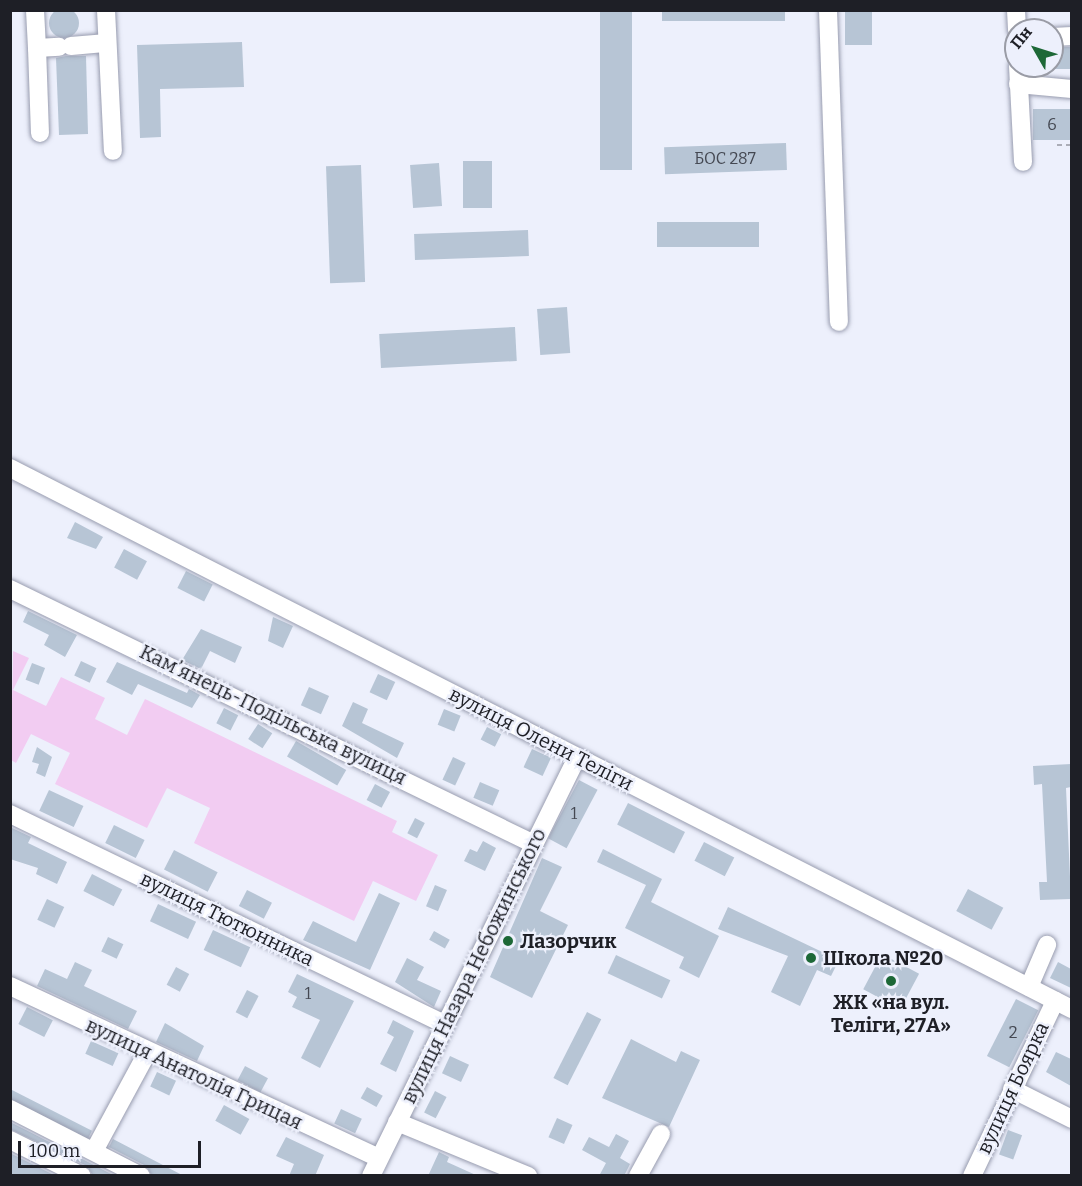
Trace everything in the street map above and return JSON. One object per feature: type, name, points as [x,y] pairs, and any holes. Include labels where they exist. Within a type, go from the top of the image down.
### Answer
[{"type":"street","points":[[35,10],[40,133]]},
{"type":"street","points":[[106,10],[113,152]]},
{"type":"street","points":[[828,10],[839,322]]},
{"type":"street","points":[[37,48],[107,43]]},
{"type":"street","points":[[1018,78],[1023,162]]},
{"type":"street","points":[[1029,78],[1071,89]]},
{"type":"street","name":"вулиця Олени Теліги","points":[[10,468],[1071,1009]]},
{"type":"street","name":"Камʼянець-Подільська вулиця","points":[[10,589],[534,844]]},
{"type":"street","name":"вулиця Назара Небожинського","points":[[371,1176],[577,758]]},
{"type":"street","name":"вулиця Тютюнника","points":[[10,814],[444,1024]]},
{"type":"street","points":[[1029,987],[1047,945]]},
{"type":"street","name":"вулиця Анатолія Грицая","points":[[10,986],[147,1053],[379,1158]]},
{"type":"street","name":"вулиця Боярка","points":[[972,1176],[1055,1000]]},
{"type":"street","points":[[94,1151],[147,1053]]},
{"type":"street","points":[[1012,1089],[1071,1119]]},
{"type":"street","points":[[10,1109],[141,1176]]},
{"type":"street","points":[[28,1118],[13,1141],[82,1176]]},
{"type":"street","points":[[397,1122],[519,1175]]},
{"type":"street","points":[[638,1176],[661,1134]]},
{"type":"path","points":[[1058,145],[1071,145]]},
{"type":"shaded area","points":[[13,651],[29,658],[13,690],[46,706],[61,677],[105,698],[95,719],[127,735],[145,699],[397,821],[392,832],[438,855],[416,901],[373,881],[354,921],[194,843],[210,808],[167,788],[147,828],[55,784],[70,753],[31,734],[16,763],[11,760]]},
{"type":"building","points":[[64,8],[75,12],[79,23],[75,34],[64,38],[53,34],[49,23],[53,12]]},
{"type":"building","points":[[600,10],[632,10],[632,170],[600,170]]},
{"type":"building","points":[[662,10],[785,10],[785,21],[662,21]]},
{"type":"building","points":[[845,10],[872,10],[872,45],[845,45]]},
{"type":"building","points":[[242,42],[244,87],[160,89],[161,137],[140,138],[137,45]]},
{"type":"building","points":[[1064,47],[1071,47],[1071,69],[1064,69]]},
{"type":"building","points":[[86,56],[88,134],[59,135],[56,58]]},
{"type":"building","points":[[1033,109],[1071,109],[1071,140],[1033,140]]},
{"type":"building","points":[[786,143],[787,170],[665,174],[664,147]]},
{"type":"building","points":[[463,161],[492,161],[492,208],[463,208]]},
{"type":"building","points":[[439,163],[442,206],[413,208],[410,165]]},
{"type":"building","points":[[361,165],[365,282],[330,283],[326,166]]},
{"type":"building","points":[[657,222],[759,222],[759,247],[657,247]]},
{"type":"building","points":[[528,230],[529,256],[415,260],[414,234]]},
{"type":"building","points":[[567,307],[570,353],[540,355],[537,309]]},
{"type":"building","points":[[515,327],[517,361],[381,368],[379,334]]},
{"type":"building","points":[[75,522],[103,537],[96,549],[67,538]]},
{"type":"building","points":[[124,549],[147,561],[137,580],[114,568]]},
{"type":"building","points":[[186,571],[213,585],[204,602],[177,588]]},
{"type":"building","points":[[28,611],[77,635],[65,657],[44,645],[49,635],[23,622]]},
{"type":"building","points":[[273,617],[293,626],[283,648],[268,641]]},
{"type":"building","points":[[201,629],[242,647],[235,663],[210,651],[201,669],[182,660]]},
{"type":"building","points":[[81,661],[96,668],[90,683],[74,676]]},
{"type":"building","points":[[117,662],[187,693],[189,689],[200,695],[192,708],[138,684],[132,695],[106,682]]},
{"type":"building","points":[[32,663],[45,668],[39,685],[26,680]]},
{"type":"building","points":[[378,674],[395,682],[387,700],[370,692]]},
{"type":"building","points":[[309,687],[329,696],[321,714],[301,705]]},
{"type":"building","points":[[353,702],[368,709],[362,723],[404,743],[397,758],[342,726]]},
{"type":"building","points":[[224,708],[238,715],[231,730],[216,723]]},
{"type":"building","points":[[444,709],[461,716],[454,732],[438,725]]},
{"type":"building","points":[[258,724],[272,733],[262,748],[248,739]]},
{"type":"building","points":[[487,727],[501,734],[495,747],[481,739]]},
{"type":"building","points":[[296,741],[346,770],[337,786],[287,757]]},
{"type":"building","points":[[37,747],[52,757],[45,777],[36,773],[39,764],[32,762]]},
{"type":"building","points":[[532,749],[551,758],[543,776],[524,767]]},
{"type":"building","points":[[453,757],[466,763],[455,786],[442,780]]},
{"type":"building","points":[[1071,764],[1071,787],[1066,788],[1071,899],[1040,900],[1039,882],[1047,882],[1042,784],[1034,785],[1033,766]]},
{"type":"building","points":[[579,780],[598,790],[567,848],[548,838]]},
{"type":"building","points":[[480,782],[499,790],[493,806],[473,798]]},
{"type":"building","points":[[375,784],[390,792],[382,808],[367,800]]},
{"type":"building","points":[[49,790],[83,806],[74,827],[39,811]]},
{"type":"building","points":[[628,803],[685,832],[674,853],[617,824]]},
{"type":"building","points":[[415,818],[425,823],[417,838],[407,833]]},
{"type":"building","points":[[114,825],[145,840],[136,858],[105,843]]},
{"type":"building","points":[[10,827],[31,837],[28,843],[67,862],[57,884],[36,874],[38,868],[10,859]]},
{"type":"building","points":[[483,841],[496,848],[485,871],[464,861],[470,849],[477,852]]},
{"type":"building","points":[[704,842],[734,857],[725,876],[694,861]]},
{"type":"building","points":[[603,849],[662,879],[651,902],[719,936],[699,978],[679,968],[684,957],[625,928],[646,885],[597,862]]},
{"type":"building","points":[[174,850],[218,872],[208,892],[164,870]]},
{"type":"building","points":[[542,858],[562,867],[540,911],[568,925],[532,998],[490,977]]},
{"type":"building","points":[[92,874],[122,889],[114,906],[83,891]]},
{"type":"building","points":[[435,885],[447,890],[438,911],[426,906]]},
{"type":"building","points":[[968,889],[1003,908],[992,930],[956,911]]},
{"type":"building","points":[[247,890],[272,903],[264,919],[239,906]]},
{"type":"building","points":[[379,893],[400,903],[370,970],[303,940],[313,921],[356,942]]},
{"type":"building","points":[[47,899],[64,907],[54,928],[37,920]]},
{"type":"building","points":[[158,904],[196,922],[188,939],[150,921]]},
{"type":"building","name":"Школа №20","points":[[728,907],[839,960],[831,976],[817,970],[800,1006],[771,992],[788,956],[718,929]]},
{"type":"building","points":[[213,930],[250,947],[241,967],[204,950]]},
{"type":"building","points":[[434,931],[450,940],[445,948],[429,940]]},
{"type":"building","points":[[108,937],[123,944],[117,959],[101,952]]},
{"type":"building","name":"ЖК «на вул. Теліги, 27А»","points":[[882,954],[919,974],[900,1009],[863,989]]},
{"type":"building","points":[[616,955],[670,980],[662,998],[608,973]]},
{"type":"building","points":[[407,958],[424,967],[417,980],[441,991],[434,1007],[395,982]]},
{"type":"building","points":[[75,962],[92,970],[84,986],[137,1011],[128,1029],[37,986],[45,969],[67,979]]},
{"type":"building","points":[[1058,962],[1071,969],[1071,988],[1050,978]]},
{"type":"building","points":[[176,967],[189,974],[180,992],[167,985]]},
{"type":"building","points":[[297,974],[354,1001],[320,1068],[301,1058],[320,1020],[292,1007],[297,997],[288,992]]},
{"type":"building","points":[[247,990],[259,996],[247,1018],[236,1012]]},
{"type":"building","points":[[1016,999],[1038,1010],[1009,1067],[987,1056]]},
{"type":"building","points":[[27,1007],[53,1020],[44,1037],[18,1024]]},
{"type":"building","points":[[587,1012],[601,1019],[568,1085],[553,1078]]},
{"type":"building","points":[[393,1020],[414,1031],[396,1072],[380,1064],[394,1037],[387,1033]]},
{"type":"building","points":[[165,1023],[204,1046],[197,1061],[156,1042]]},
{"type":"building","points":[[631,1039],[676,1062],[681,1051],[700,1060],[669,1127],[602,1098]]},
{"type":"building","points":[[91,1041],[118,1053],[113,1066],[85,1054]]},
{"type":"building","points":[[1056,1052],[1071,1059],[1071,1086],[1046,1072]]},
{"type":"building","points":[[450,1056],[469,1065],[461,1082],[442,1073]]},
{"type":"building","points":[[245,1066],[268,1078],[260,1092],[237,1080]]},
{"type":"building","points":[[157,1072],[176,1081],[169,1095],[150,1087]]},
{"type":"building","points":[[367,1087],[383,1096],[376,1107],[361,1098]]},
{"type":"building","points":[[10,1089],[92,1131],[88,1139],[10,1099]]},
{"type":"building","points":[[435,1091],[447,1097],[436,1118],[424,1112]]},
{"type":"building","points":[[224,1105],[249,1119],[241,1135],[215,1121]]},
{"type":"building","points":[[341,1109],[362,1119],[355,1133],[334,1124]]},
{"type":"building","points":[[557,1118],[573,1125],[564,1144],[548,1137]]},
{"type":"building","points":[[10,1122],[115,1176],[93,1176],[87,1166],[10,1129]]},
{"type":"building","points":[[1008,1130],[1022,1135],[1013,1160],[999,1154]]},
{"type":"building","points":[[616,1134],[629,1141],[620,1158],[630,1164],[624,1176],[599,1176],[606,1163],[582,1150],[589,1137],[609,1147]]},
{"type":"building","points":[[286,1137],[324,1155],[315,1176],[289,1176],[294,1164],[276,1156]]},
{"type":"building","points":[[113,1139],[184,1176],[152,1176],[146,1166],[109,1147]]},
{"type":"building","points":[[439,1152],[449,1157],[447,1162],[478,1176],[428,1176]]},
{"type":"building","points":[[10,1153],[56,1176],[10,1176]]},
{"type":"place","name":"Лазорчик","points":[[508,941]]},
{"type":"place","name":"Школа №20","points":[[811,958]]},
{"type":"place","name":"ЖК «на вул. Теліги, 27А»","points":[[891,981]]}]
